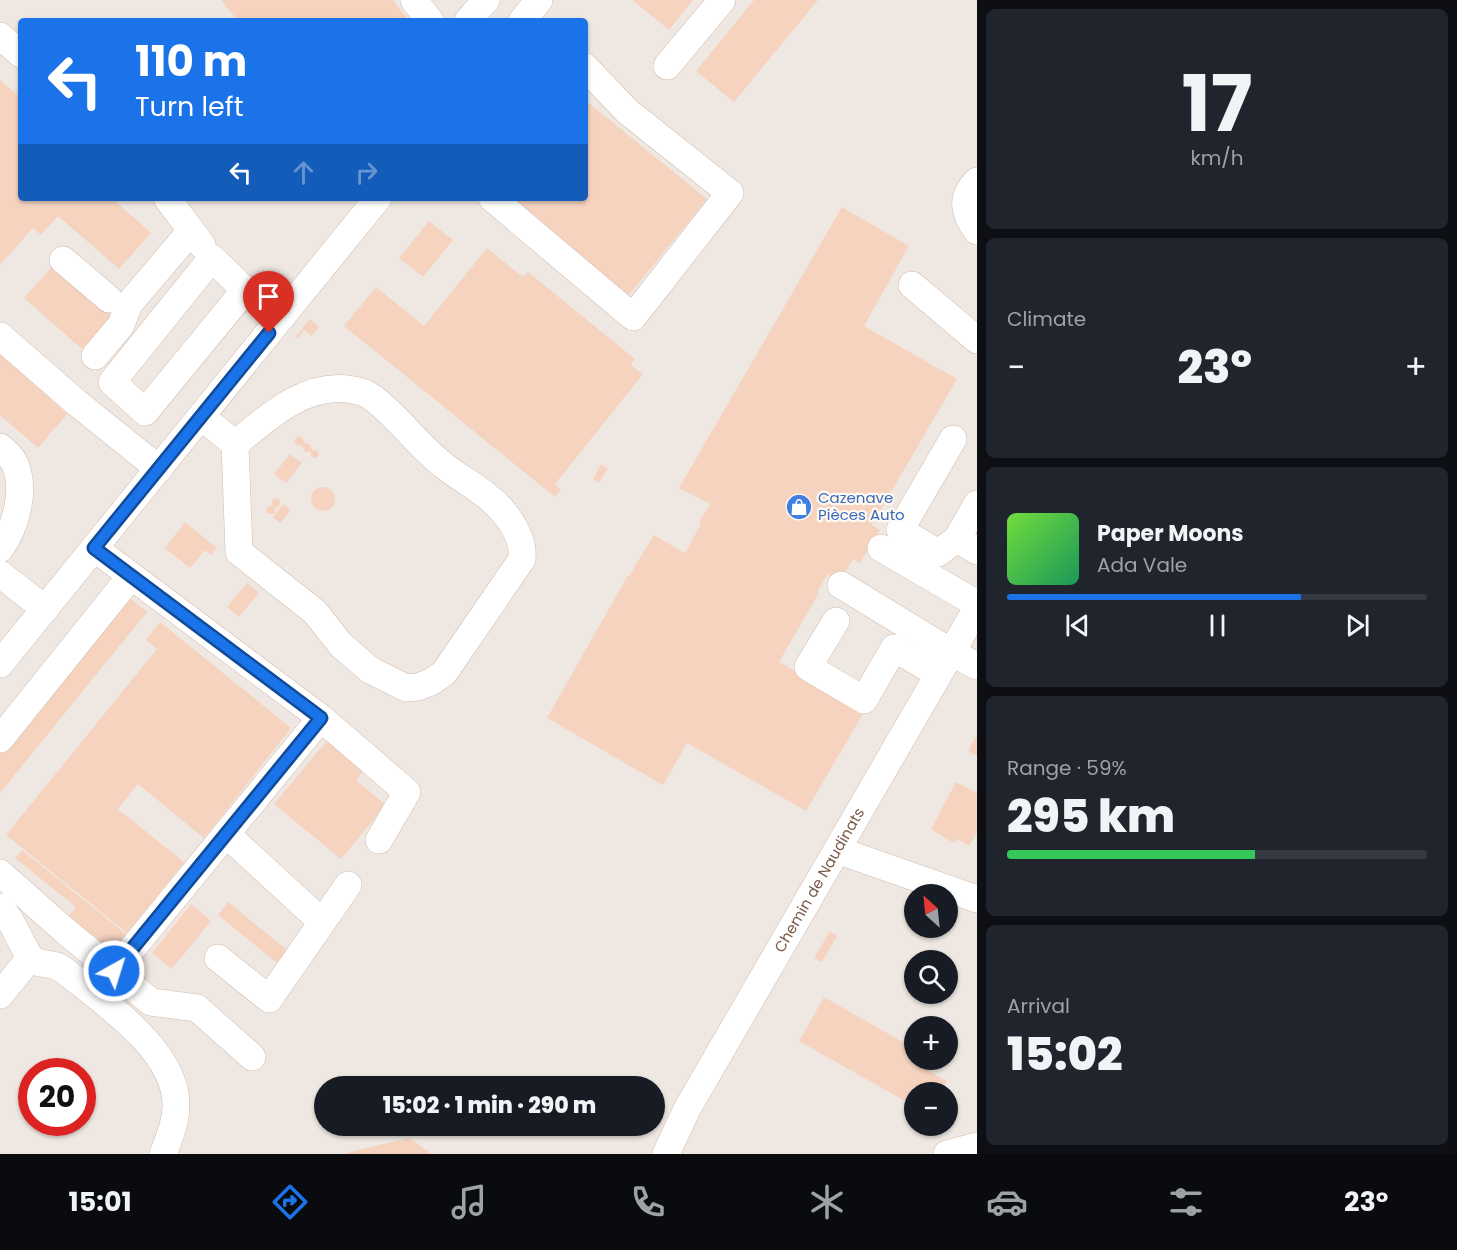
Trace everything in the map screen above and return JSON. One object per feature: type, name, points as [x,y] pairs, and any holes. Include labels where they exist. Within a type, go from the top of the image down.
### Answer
[{"type":"street","points":[[414,0],[428,18]]},
{"type":"street","points":[[471,18],[486,0]]},
{"type":"street","points":[[667,66],[722,0]]},
{"type":"street","points":[[0,36],[18,51]]},
{"type":"street","points":[[496,201],[633,317],[730,193],[627,111],[588,70]]},
{"type":"street","points":[[977,182],[968,192],[965,207],[967,216],[977,231]]},
{"type":"street","points":[[0,664],[283,316],[369,201]]},
{"type":"street","points":[[95,356],[121,326],[119,300],[179,215],[212,258],[245,290],[283,316]]},
{"type":"street","points":[[73,257],[119,300]]},
{"type":"street","points":[[212,258],[112,382],[144,412],[245,290]]},
{"type":"street","points":[[912,285],[977,340]]},
{"type":"street","points":[[0,336],[77,404],[159,469]]},
{"type":"street","points":[[201,416],[235,444],[239,552],[315,612],[341,645],[370,670],[406,688],[418,687],[431,682],[444,673],[522,559],[523,548],[511,523],[501,509],[483,493],[442,465],[371,396],[348,389],[325,389],[302,397],[274,412],[235,444]]},
{"type":"street","points":[[953,439],[900,530],[938,553],[967,545],[977,504]]},
{"type":"street","points":[[0,447],[15,462],[20,488],[16,515],[11,530],[0,549]]},
{"type":"street","points":[[94,548],[321,718],[407,792],[379,840]]},
{"type":"street","points":[[881,548],[977,606]]},
{"type":"street","points":[[0,574],[45,609]]},
{"type":"street","points":[[0,739],[131,576]]},
{"type":"street","points":[[841,585],[945,663]]},
{"type":"street","name":"Chemin de Naudinats","points":[[666,1154],[687,1109],[977,606]]},
{"type":"street","points":[[836,621],[808,668],[864,700],[894,648],[945,663],[977,666]]},
{"type":"street","points":[[114,971],[321,718]]},
{"type":"street","points":[[226,834],[322,922]]},
{"type":"street","points":[[837,850],[977,899]]},
{"type":"street","points":[[0,873],[151,1002],[197,1008],[252,1057]]},
{"type":"street","points":[[218,958],[269,999],[348,885]]},
{"type":"street","points":[[0,907],[10,920],[30,958],[36,962],[57,966],[65,971],[142,1037],[161,1058],[172,1080],[176,1104],[174,1120],[163,1154]]},
{"type":"street","points":[[0,995],[30,958]]},
{"type":"street","points":[[947,1154],[977,1146]]},
{"type":"shaded area","points":[[0,0],[977,0],[977,1154],[0,1154]]},
{"type":"building","points":[[221,0],[393,0],[407,18],[236,18]]},
{"type":"building","points":[[632,0],[693,0],[669,30]]},
{"type":"building","points":[[754,0],[818,0],[734,102],[696,71]]},
{"type":"building","points":[[0,80],[18,95],[18,201],[115,201],[151,233],[119,269],[58,216],[41,235],[33,228],[0,265]]},
{"type":"building","points":[[588,102],[707,199],[629,295],[512,201],[588,201]]},
{"type":"building","name":"Cazenave Pièces Auto","points":[[842,207],[909,246],[864,326],[957,379],[872,525],[880,530],[860,563],[853,559],[840,581],[828,574],[779,662],[864,712],[806,811],[687,743],[663,785],[547,718],[628,575],[654,535],[685,553],[710,504],[679,488]]},
{"type":"building","points":[[429,221],[453,240],[423,277],[399,258]]},
{"type":"building","points":[[487,248],[523,277],[528,272],[635,359],[631,365],[643,374],[555,484],[561,490],[555,497],[344,326],[376,287],[424,326]]},
{"type":"building","points":[[56,262],[114,313],[82,349],[24,298]]},
{"type":"building","points":[[310,319],[319,327],[312,336],[304,330],[298,339],[295,337]]},
{"type":"building","points":[[0,348],[46,388],[43,392],[67,414],[38,448],[0,415]]},
{"type":"building","points":[[298,436],[303,438],[304,443],[310,444],[312,450],[317,450],[319,454],[317,458],[312,457],[310,451],[305,452],[302,446],[296,445],[294,441]]},
{"type":"building","points":[[290,454],[302,463],[286,483],[274,474]]},
{"type":"building","points":[[601,464],[608,468],[599,483],[593,479]]},
{"type":"building","points":[[323,487],[332,490],[335,499],[332,508],[323,511],[314,508],[311,499],[314,490]]},
{"type":"building","points":[[275,498],[280,500],[280,504],[274,507],[274,514],[269,514],[266,512],[267,507],[273,505],[272,501]]},
{"type":"building","points":[[283,504],[291,510],[280,523],[273,517]]},
{"type":"building","points":[[185,522],[217,548],[211,555],[205,550],[190,568],[165,548]]},
{"type":"building","points":[[247,583],[259,593],[239,617],[227,607]]},
{"type":"building","points":[[125,594],[147,612],[0,793],[0,750]]},
{"type":"building","points":[[160,622],[291,728],[204,838],[138,784],[118,809],[184,862],[127,933],[6,835],[157,649],[146,640]]},
{"type":"building","points":[[977,735],[977,756],[968,751]]},
{"type":"building","points":[[330,737],[367,767],[356,780],[386,805],[341,859],[274,804]]},
{"type":"building","points":[[956,782],[977,793],[977,832],[969,846],[957,839],[954,843],[931,829]]},
{"type":"building","points":[[22,850],[126,934],[107,958],[63,923],[76,907],[15,858]]},
{"type":"building","points":[[228,902],[287,950],[277,963],[218,915]]},
{"type":"building","points":[[191,904],[211,921],[172,969],[152,953]]},
{"type":"building","points":[[830,931],[837,936],[822,962],[814,958]]},
{"type":"building","points":[[824,997],[904,1043],[904,1070],[932,1070],[931,1072],[947,1081],[904,1082],[904,1100],[799,1041]]},
{"type":"building","points":[[409,1138],[432,1154],[346,1154],[346,1153]]},
{"type":"place","name":"Cazenave Pièces Auto","points":[[799,507]]},
{"type":"route","points":[[114,971],[321,718],[94,548],[269,333]]}]
